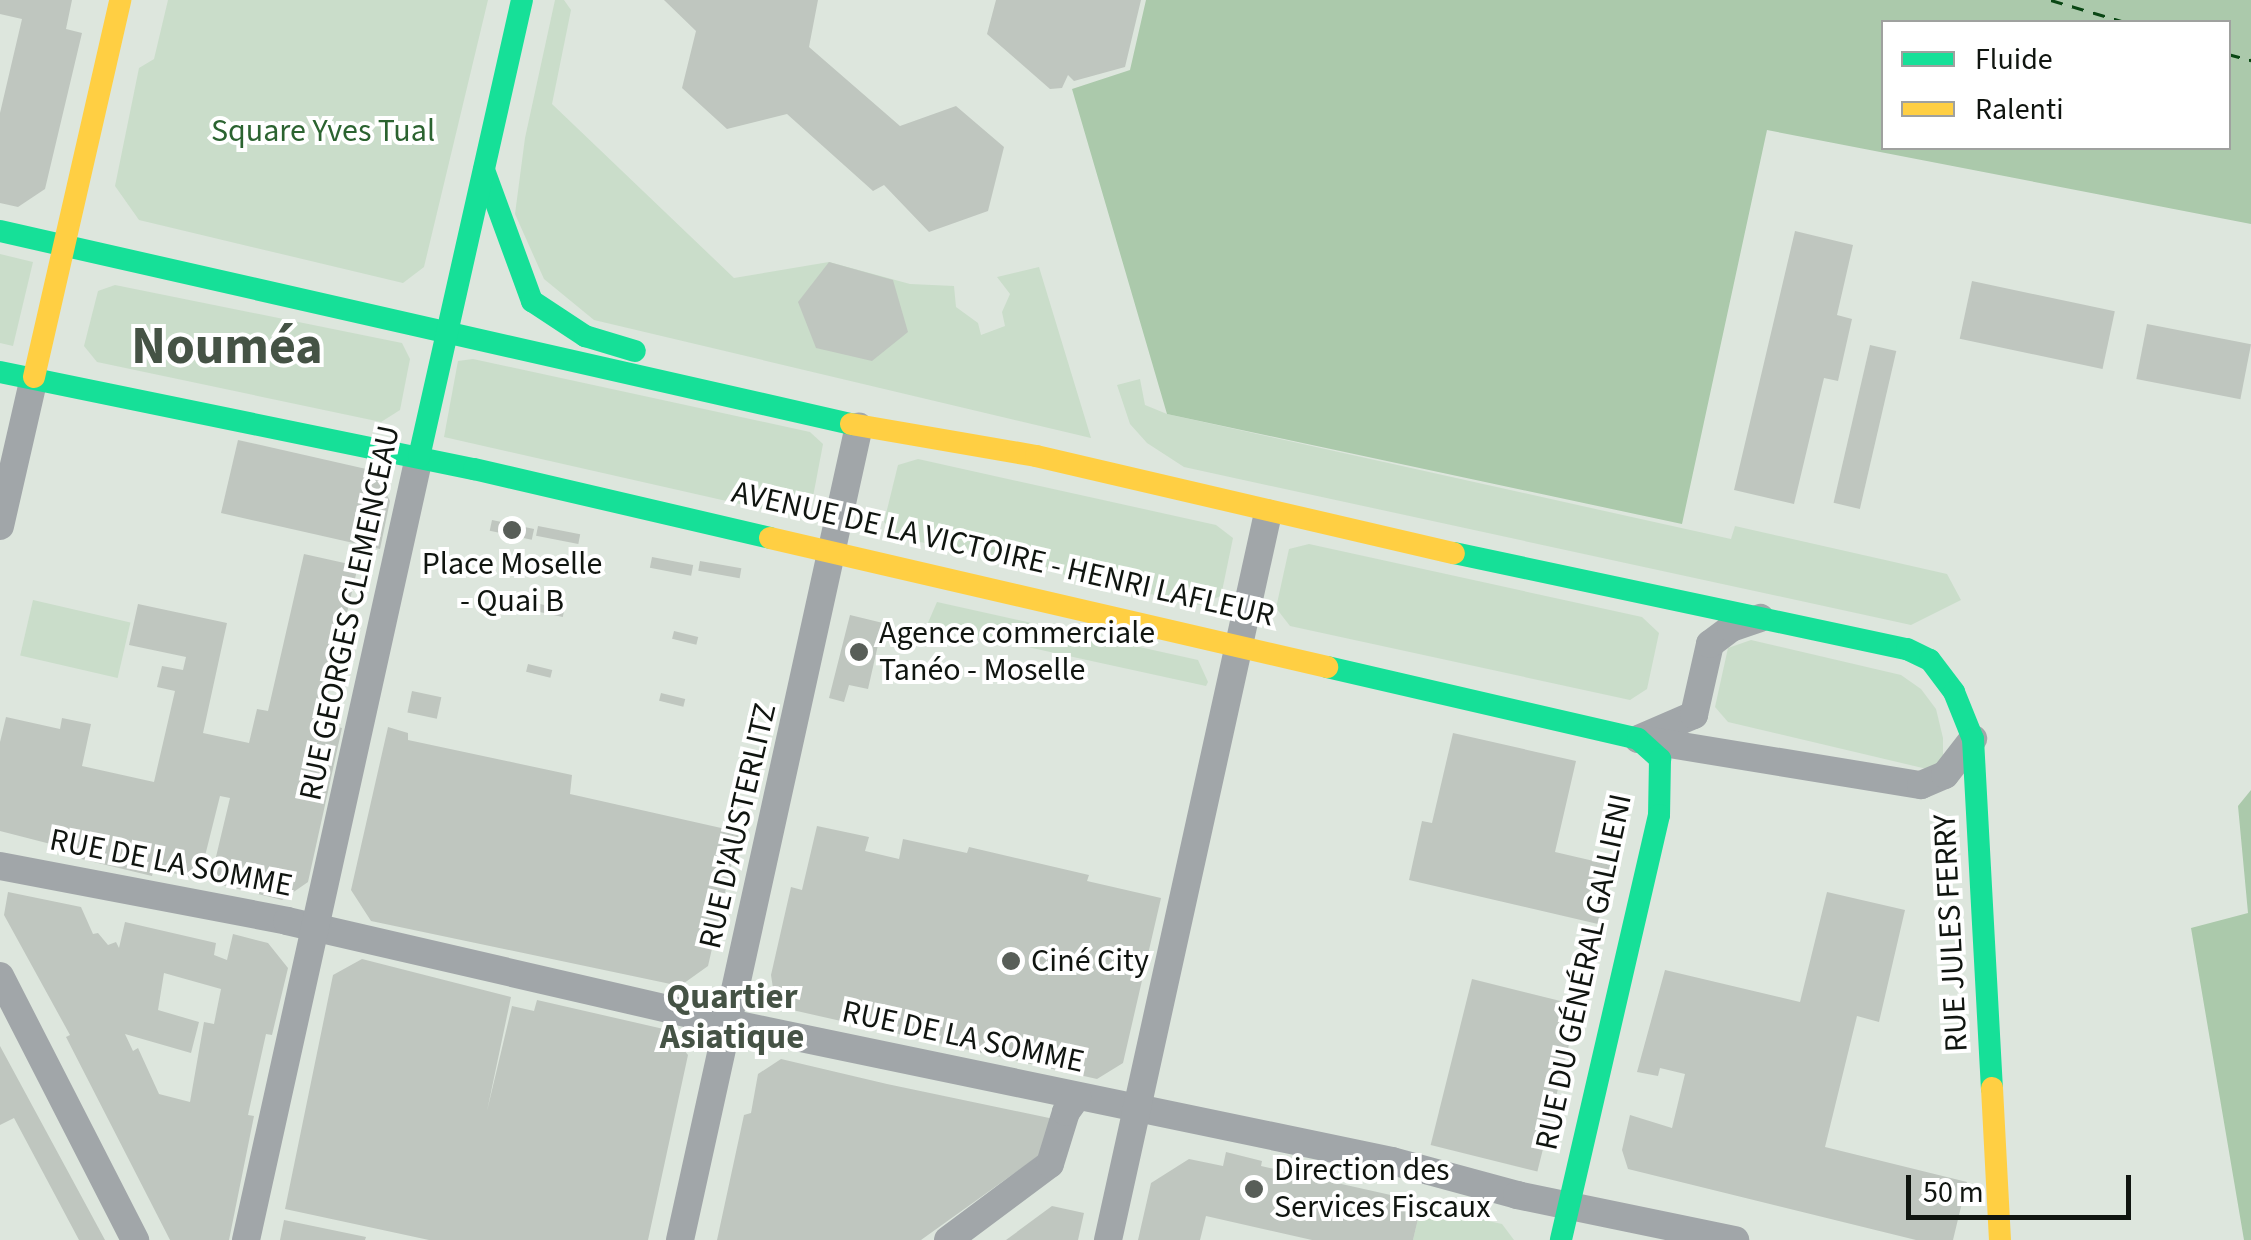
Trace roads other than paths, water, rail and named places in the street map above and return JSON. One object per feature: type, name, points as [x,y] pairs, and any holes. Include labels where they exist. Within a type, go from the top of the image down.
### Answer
[{"type":"main road","points":[[34,378],[120,0]]},
{"type":"main road","name":"RUE GEORGES CLEMENCEAU","points":[[420,457],[522,0]]},
{"type":"main road","points":[[484,170],[532,302],[585,336],[648,355],[836,396],[1036,456],[1268,514],[1762,618]]},
{"type":"main road","points":[[0,231],[860,426],[1036,456]]},
{"type":"main road","name":"AVENUE DE LA VICTOIRE - HENRI LAFLEUR","points":[[0,372],[420,457],[835,550],[1638,739]]},
{"type":"main road","name":"RUE JULES FERRY","points":[[1762,618],[1906,650],[1930,660],[1973,739],[2000,1240]]},
{"type":"main road","name":"RUE DU GÉNÉRAL GALLIENI","points":[[1561,1240],[1659,815],[1660,759],[1638,739]]},
{"type":"street","points":[[0,526],[34,378]]},
{"type":"street","name":"RUE D'AUSTERLITZ","points":[[680,1240],[860,426]]},
{"type":"street","name":"RUE GEORGES CLEMENCEAU","points":[[246,1240],[420,457]]},
{"type":"street","points":[[1108,1240],[1268,514]]},
{"type":"street","points":[[1638,739],[1694,715],[1710,644],[1732,628],[1762,618]]},
{"type":"street","name":"AVENUE DE LA VICTOIRE - HENRI LAFLEUR","points":[[1638,739],[1921,785],[1945,775],[1973,739]]},
{"type":"street","name":"RUE DE LA SOMME","points":[[0,866],[317,928],[729,1023],[1735,1240]]},
{"type":"street","points":[[0,976],[136,1240]]},
{"type":"street","points":[[948,1240],[1050,1164],[1066,1112],[1076,1097]]},
{"type":"place","name":"Place Moselle - Quai B","points":[[512,530]]},
{"type":"place","name":"Agence commerciale Tanéo - Moselle","points":[[859,652]]},
{"type":"place","name":"Ciné City","points":[[1011,961]]},
{"type":"place","name":"Direction des Services Fiscaux","points":[[1254,1189]]},
{"type":"district","name":"Nouméa","points":[[227,348]]},
{"type":"district","name":"Quartier Asiatique","points":[[732,1017]]},
{"type":"park label","name":"Square Yves Tual","points":[[323,131]]}]
